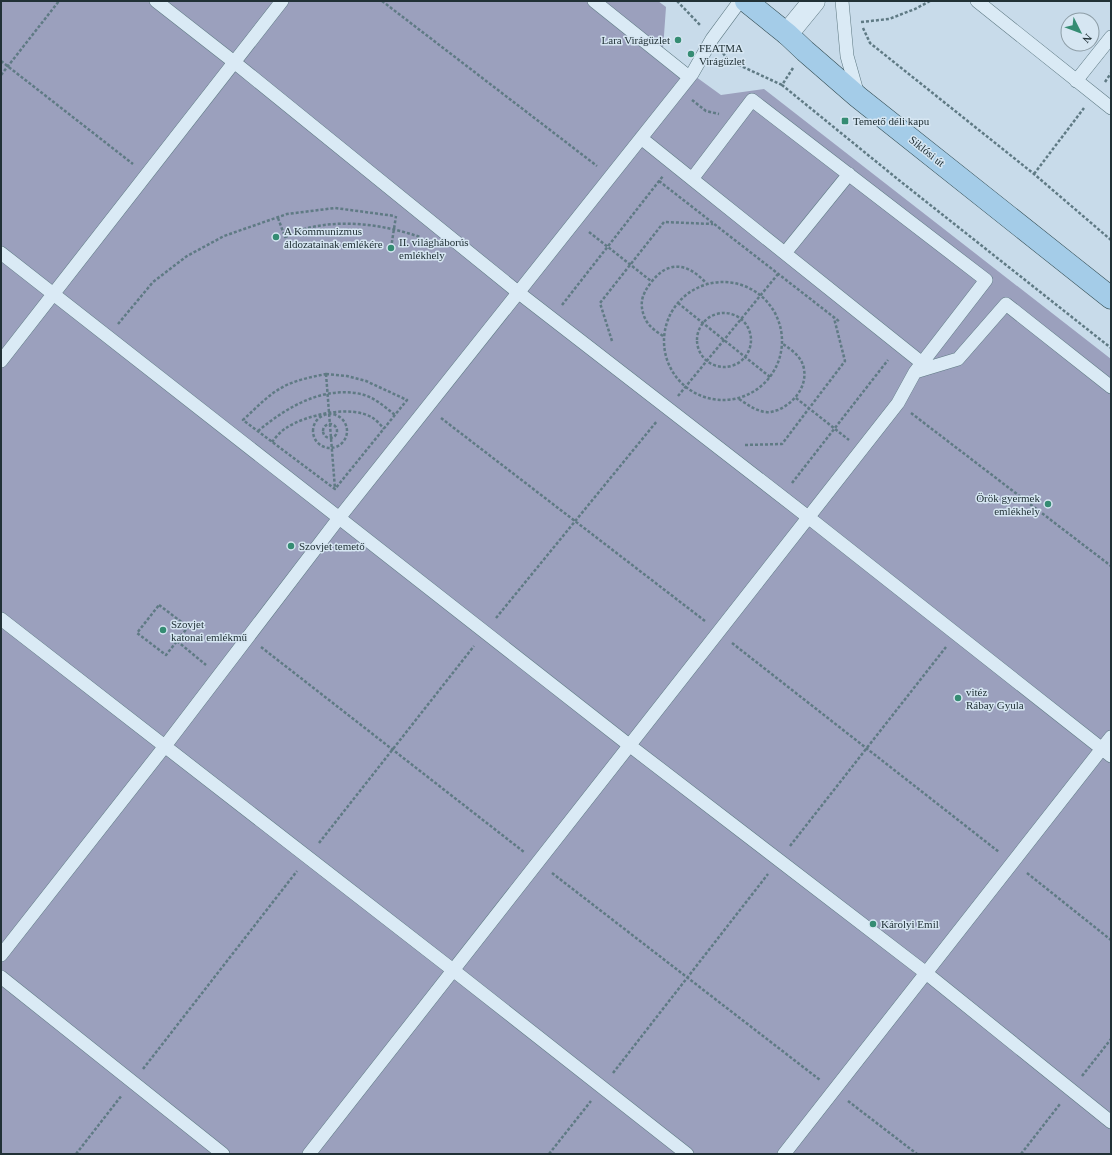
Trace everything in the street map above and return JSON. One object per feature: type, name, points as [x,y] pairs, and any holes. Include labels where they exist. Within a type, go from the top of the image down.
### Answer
[{"type":"main road","name":"Siklósi út","points":[[746,1],[787,34],[858,96],[1111,298]]},
{"type":"street","points":[[787,34],[814,1]]},
{"type":"lane","points":[[156,1],[234,62],[430,222],[808,517],[1106,753]]},
{"type":"lane","points":[[1,361],[282,1]]},
{"type":"lane","points":[[594,1],[689,77]]},
{"type":"lane","points":[[1,955],[165,746],[339,518],[679,91],[712,39],[740,1]]},
{"type":"lane","points":[[842,1],[847,56],[858,96]]},
{"type":"lane","points":[[977,1],[1111,108]]},
{"type":"lane","points":[[1076,81],[1111,37]]},
{"type":"lane","points":[[309,1154],[898,402],[919,367],[986,280],[752,100],[692,179]]},
{"type":"lane","points":[[641,138],[785,253],[919,367]]},
{"type":"lane","points":[[785,253],[849,174]]},
{"type":"lane","points":[[1,253],[629,745],[926,973],[1111,1122]]},
{"type":"lane","points":[[919,367],[958,359],[1006,304],[1111,387]]},
{"type":"lane","points":[[1,619],[687,1154]]},
{"type":"lane","points":[[784,1154],[1013,862],[1106,753],[1111,737]]},
{"type":"lane","points":[[1,977],[223,1154]]},
{"type":"path","points":[[1,75],[59,1]]},
{"type":"path","points":[[382,1],[611,177]]},
{"type":"path","points":[[844,25],[889,19],[915,10],[930,1]]},
{"type":"path","points":[[860,15],[860,22],[870,42],[1034,174],[1111,240]]},
{"type":"path","points":[[805,51],[782,85],[900,181],[1111,348]]},
{"type":"path","points":[[1,61],[146,174]]},
{"type":"path","points":[[1034,174],[1111,73]]},
{"type":"path","points":[[679,91],[706,111],[721,114]]},
{"type":"path","points":[[560,308],[659,181],[846,327]]},
{"type":"path","points":[[108,337],[153,282],[187,256],[224,236],[288,214],[335,208],[430,222]]},
{"type":"path","points":[[391,248],[396,216]]},
{"type":"path","points":[[278,218],[285,238],[308,228],[353,224],[374,225],[394,229],[425,239]]},
{"type":"path","points":[[575,221],[651,281]]},
{"type":"path","points":[[613,345],[600,303],[664,222],[714,224]]},
{"type":"path","points":[[664,336],[654,329],[647,321],[642,311],[642,300],[651,281],[668,268],[679,267],[690,270],[699,275],[707,284]]},
{"type":"path","points":[[76,1154],[485,632],[778,274]]},
{"type":"path","points":[[721,281],[749,287],[761,295],[771,305],[778,318],[782,332],[783,344],[779,360],[770,377],[764,384],[752,393],[725,401],[711,400],[697,395],[685,387],[675,377],[668,364],[664,350],[666,322],[673,309],[682,298],[693,289],[721,281]]},
{"type":"path","points":[[678,303],[744,358],[770,377]]},
{"type":"path","points":[[724,313],[733,314],[741,319],[747,326],[751,344],[748,353],[744,358],[734,365],[725,367],[716,365],[707,360],[701,354],[698,345],[698,336],[706,320],[714,315],[724,313]]},
{"type":"path","points":[[743,445],[782,444],[845,362],[834,318]]},
{"type":"path","points":[[739,398],[758,411],[768,413],[788,406],[796,398],[801,388],[804,368],[800,358],[783,344]]},
{"type":"path","points":[[789,487],[888,360],[882,355]]},
{"type":"path","points":[[326,374],[335,489],[339,518]]},
{"type":"path","points":[[326,374],[347,376],[366,381],[408,400],[335,489],[244,420],[262,403],[282,388],[303,379],[326,374]]},
{"type":"path","points":[[258,431],[274,417],[292,406],[310,398],[327,394],[362,394],[380,403],[395,415]]},
{"type":"path","points":[[796,398],[861,449]]},
{"type":"path","points":[[898,402],[1111,566]]},
{"type":"path","points":[[427,407],[867,748],[1111,940]]},
{"type":"path","points":[[272,442],[284,429],[300,421],[329,413],[357,412],[372,418],[384,429]]},
{"type":"path","points":[[329,413],[337,414],[343,419],[347,425],[348,433],[345,441],[339,446],[332,448],[324,447],[317,443],[313,436],[313,428],[316,421],[321,416],[329,413]]},
{"type":"path","points":[[330,424],[323,430],[325,436],[331,439]]},
{"type":"path","points":[[330,424],[333,424],[338,429],[337,435],[331,439]]},
{"type":"path","points":[[159,604],[188,627],[177,640],[166,655],[137,632],[159,604]]},
{"type":"path","points":[[549,1154],[956,634]]},
{"type":"path","points":[[248,637],[917,1154]]},
{"type":"path","points":[[177,640],[203,663]]},
{"type":"shaded area","points":[[1,1],[658,1],[666,7],[663,49],[692,74],[721,95],[764,89],[1111,359],[1111,1154],[1,1154]]},
{"type":"place","name":"Lara Virágüzlet","points":[[678,40]]},
{"type":"place","name":"FEATMA Virágüzlet","points":[[691,54]]},
{"type":"place","name":"Temető déli kapu","points":[[845,121]]},
{"type":"place","name":"A Kommunizmus áldozatainak emlékére","points":[[276,237]]},
{"type":"place","name":"II. világháborús emlékhely","points":[[391,248]]},
{"type":"place","name":"Örök gyermek emlékhely","points":[[1048,504]]},
{"type":"place","name":"Szovjet temető","points":[[291,546]]},
{"type":"place","name":"Szovjet katonai emlékmű","points":[[163,630]]},
{"type":"place","name":"vitéz Rábay Gyula","points":[[958,698]]},
{"type":"place","name":"Károlyi Emil","points":[[873,924]]}]
